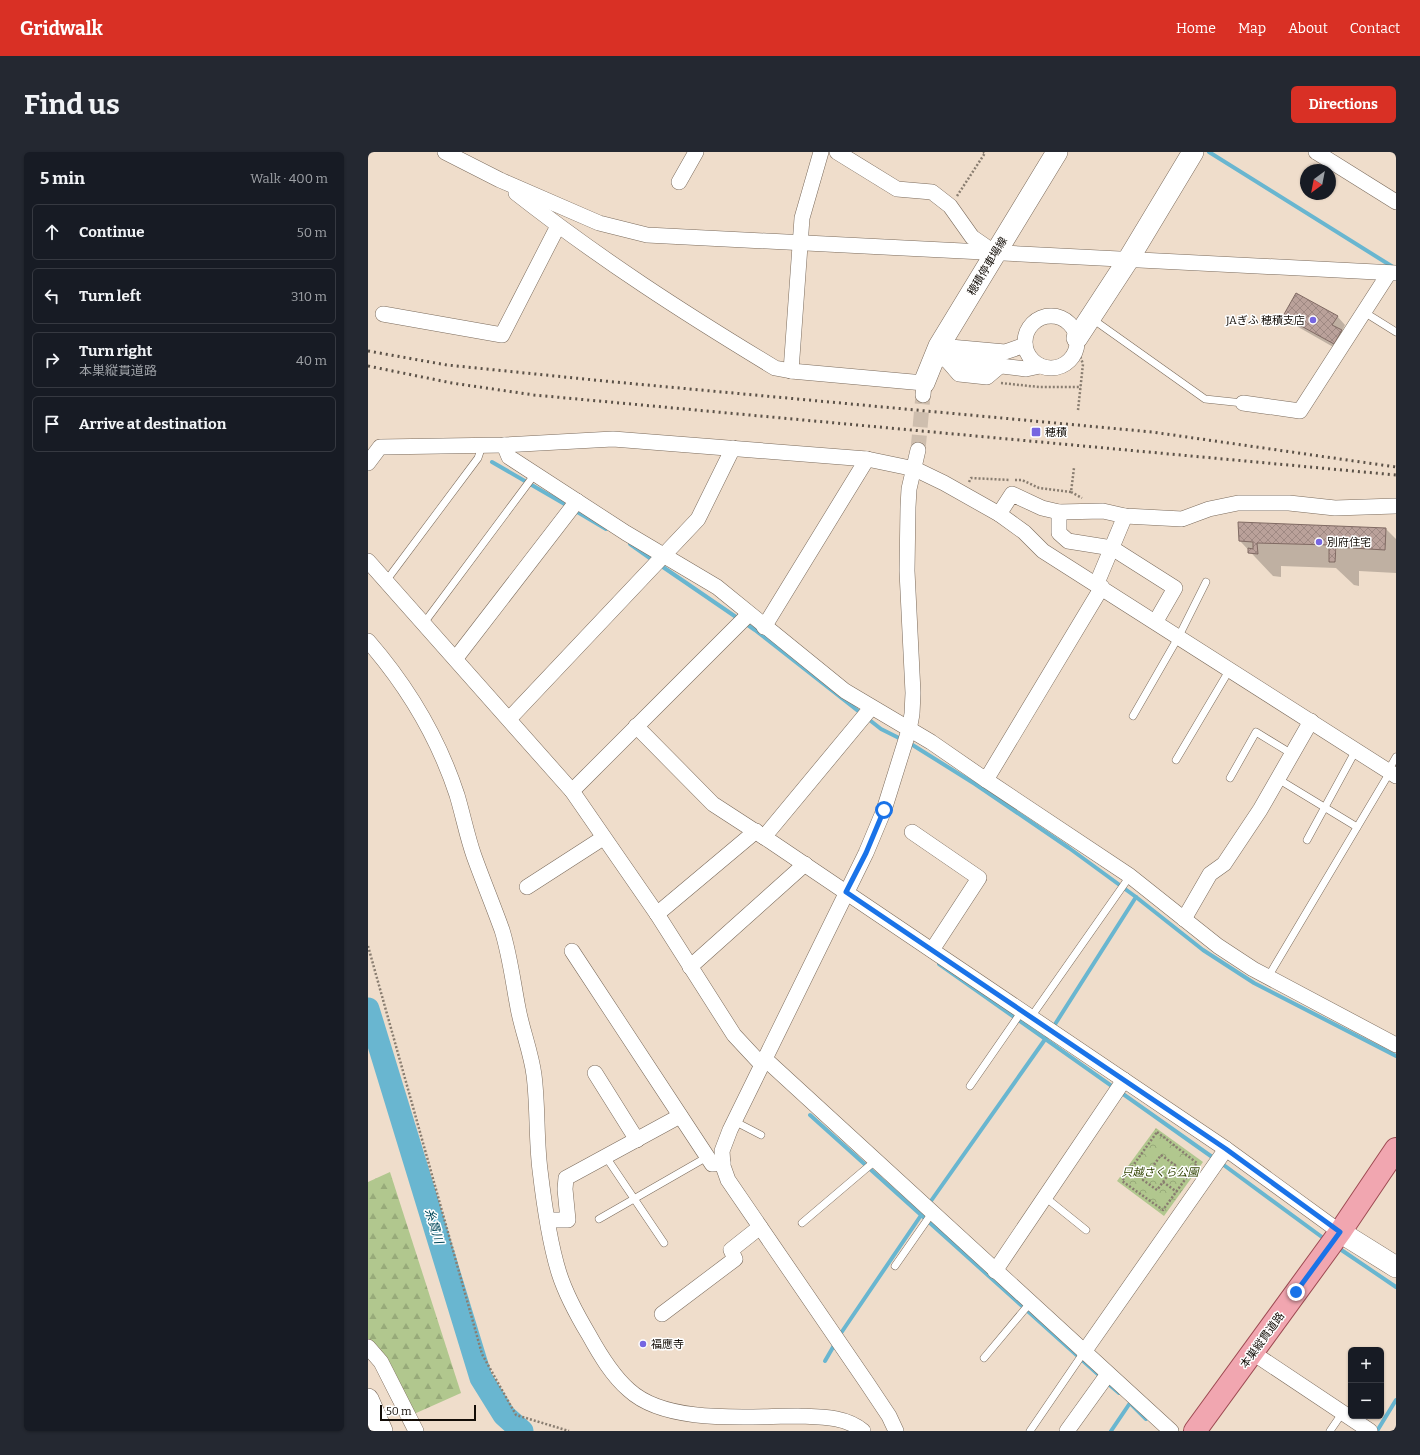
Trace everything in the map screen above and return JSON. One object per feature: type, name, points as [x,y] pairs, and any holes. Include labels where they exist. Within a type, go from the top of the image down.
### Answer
[{"type":"main road","name":"本巣縦貫道路","points":[[1345,1234],[1396,1149]]},
{"type":"main road","name":"本巣縦貫道路","points":[[1207,1431],[1257,1355],[1345,1234],[1396,1169]]},
{"type":"main road","name":"本巣縦貫道路","points":[[1195,1431],[1257,1355]]},
{"type":"street","points":[[445,152],[500,180],[599,223],[647,235],[1392,273]]},
{"type":"street","points":[[679,182],[696,152]]},
{"type":"street","points":[[791,371],[802,218],[821,152]]},
{"type":"street","points":[[837,152],[897,189],[932,192],[950,206],[972,237],[995,252]]},
{"type":"street","name":"穂積停車場線","points":[[923,389],[940,354],[995,252],[1057,152]]},
{"type":"street","points":[[1077,342],[1072,325],[1065,320],[1049,316],[1041,318],[1028,329],[1025,345],[1027,353],[1032,361],[1048,369],[1066,365],[1072,359],[1077,342],[1090,318],[1128,260],[1193,152]]},
{"type":"street","points":[[1316,152],[1396,202]]},
{"type":"street","points":[[500,180],[558,226],[654,294],[775,368],[923,389]]},
{"type":"street","points":[[383,314],[502,335],[558,226]]},
{"type":"street","points":[[1243,403],[1300,411],[1364,312],[1392,273]]},
{"type":"street","points":[[940,354],[1005,352],[1025,345]]},
{"type":"street","points":[[940,354],[1000,366],[1026,369],[1040,366]]},
{"type":"street","points":[[368,463],[380,447],[482,446],[613,439],[867,460],[915,469],[944,483],[999,514],[1024,532],[1043,551],[1100,585],[1391,773]]},
{"type":"street","points":[[504,445],[509,457],[577,502],[716,587],[845,692],[930,742],[1130,876],[1218,946],[1268,977],[1396,1045]]},
{"type":"street","points":[[509,719],[698,518],[733,448]]},
{"type":"street","points":[[896,1431],[889,1416],[871,1389],[728,1180],[723,1163],[722,1151],[734,1120],[762,1061],[866,853],[884,810],[909,730],[912,714],[913,693],[907,571],[908,507],[909,489],[915,469],[918,450]]},
{"type":"street","points":[[764,627],[867,460]]},
{"type":"street","points":[[999,514],[1012,494],[1042,508],[1059,512],[1104,510],[1126,516],[1182,519],[1209,510],[1238,503],[1289,503],[1335,508],[1396,506]]},
{"type":"street","points":[[456,658],[577,502]]},
{"type":"street","points":[[1059,512],[1059,533],[1068,541],[1112,548],[1175,588],[1156,622]]},
{"type":"street","points":[[986,780],[1100,585],[1112,548],[1126,516]]},
{"type":"street","points":[[368,561],[456,658],[572,791],[603,838],[657,914],[734,1035],[875,1161],[1171,1431]]},
{"type":"street","points":[[572,791],[748,614]]},
{"type":"street","points":[[368,641],[390,666],[418,706],[440,750],[457,794],[473,853],[502,932],[513,978],[518,1010],[528,1045],[534,1075],[540,1168],[548,1220],[559,1273],[572,1305],[597,1351],[613,1373],[631,1392],[664,1410],[697,1415],[824,1417],[847,1421],[863,1431]]},
{"type":"street","points":[[657,914],[760,834],[871,708]]},
{"type":"street","points":[[1184,919],[1210,874],[1224,864],[1260,810],[1311,722]]},
{"type":"street","points":[[636,726],[713,804],[805,864],[1226,1149],[1345,1234],[1396,1267]]},
{"type":"street","points":[[912,832],[979,878],[932,950]]},
{"type":"street","points":[[527,887],[603,838]]},
{"type":"street","points":[[690,967],[805,864]]},
{"type":"street","points":[[572,951],[707,1157],[712,1164],[723,1163]]},
{"type":"street","points":[[594,1072],[637,1140]]},
{"type":"street","points":[[995,1271],[1124,1080]]},
{"type":"street","points":[[548,1220],[568,1220],[565,1189],[566,1178],[680,1116]]},
{"type":"street","points":[[1084,1352],[1226,1149]]},
{"type":"street","points":[[662,1314],[735,1259],[731,1250],[760,1227]]},
{"type":"street","points":[[368,1347],[392,1381],[416,1431]]},
{"type":"street","points":[[1257,1355],[1370,1431]]},
{"type":"street","points":[[1067,1431],[1108,1374]]},
{"type":"street","points":[[368,1399],[382,1431]]},
{"type":"lane","points":[[1364,312],[1396,332]]},
{"type":"lane","points":[[1090,318],[1205,399],[1243,403]]},
{"type":"lane","points":[[386,580],[478,458],[482,446]]},
{"type":"lane","points":[[424,623],[535,474]]},
{"type":"lane","points":[[1133,716],[1179,636],[1206,582]]},
{"type":"lane","points":[[1176,760],[1230,669]]},
{"type":"lane","points":[[1230,778],[1256,732],[1292,754]]},
{"type":"lane","points":[[1307,840],[1356,750]]},
{"type":"lane","points":[[1268,977],[1357,827],[1391,773],[1396,757]]},
{"type":"lane","points":[[1278,779],[1357,827]]},
{"type":"lane","points":[[970,1086],[1130,876]]},
{"type":"lane","points":[[734,1120],[761,1135]]},
{"type":"lane","points":[[606,1157],[664,1243]]},
{"type":"lane","points":[[599,1219],[707,1157]]},
{"type":"lane","points":[[802,1223],[875,1161]]},
{"type":"lane","points":[[1045,1197],[1086,1230]]},
{"type":"lane","points":[[895,1266],[932,1213]]},
{"type":"lane","points":[[984,1358],[1030,1303]]},
{"type":"lane","points":[[1030,1431],[1084,1352]]},
{"type":"lane","points":[[1330,1431],[1343,1412]]},
{"type":"path","points":[[950,206],[986,153],[984,152]]},
{"type":"path","points":[[1077,342],[1083,364],[1078,410]]},
{"type":"path","points":[[368,946],[482,1354],[516,1414],[569,1431]]},
{"type":"path","points":[[1157,1132],[1198,1163],[1176,1192],[1163,1210],[1122,1181],[1157,1132]]},
{"type":"path","points":[[1161,1155],[1175,1165],[1163,1182],[1157,1190],[1143,1180],[1161,1155]]},
{"type":"path","points":[[1163,1182],[1189,1201]]},
{"type":"green space","name":"只越さくら公園","points":[[1156,1128],[1203,1162],[1164,1216],[1117,1181]]},
{"type":"green space","points":[[390,1172],[461,1393],[414,1414],[368,1341],[368,1182]]},
{"type":"building","name":"JAぎふ 穂積支店","points":[[1296,293],[1338,316],[1332,325],[1342,330],[1334,344],[1283,316]]},
{"type":"building","name":"別府住宅","points":[[1238,522],[1386,528],[1385,550],[1336,547],[1335,562],[1329,562],[1329,545],[1257,543],[1258,554],[1248,553],[1248,548],[1253,549],[1253,542],[1239,541]]},
{"type":"waterway","points":[[1209,152],[1393,267]]},
{"type":"waterway","points":[[492,462],[568,506]]},
{"type":"waterway","points":[[574,510],[606,529]]},
{"type":"waterway","points":[[630,544],[654,561]]},
{"type":"waterway","points":[[660,565],[755,630],[862,714]]},
{"type":"waterway","points":[[867,718],[881,729],[911,744],[975,784],[1069,848],[1136,897],[1203,950],[1254,983],[1396,1056]]},
{"type":"waterway","points":[[1052,1029],[1136,897]]},
{"type":"waterway","points":[[939,964],[1215,1159]]},
{"type":"waterway","name":"糸貫川","points":[[368,1009],[481,1378],[504,1415],[522,1431]]},
{"type":"waterway","points":[[839,1336],[926,1208],[1046,1038]]},
{"type":"waterway","points":[[810,1115],[1101,1377]]},
{"type":"waterway","points":[[1221,1163],[1326,1240]]},
{"type":"waterway","points":[[1337,1247],[1396,1287]]},
{"type":"waterway","points":[[825,1361],[836,1342]]},
{"type":"waterway","points":[[1106,1382],[1119,1393]]},
{"type":"waterway","points":[[1377,1431],[1396,1400]]},
{"type":"waterway","points":[[1130,1403],[1146,1419]]},
{"type":"waterway","points":[[1111,1431],[1130,1403]]},
{"type":"tunnel","points":[[918,450],[923,395]]},
{"type":"railway","points":[[368,351],[447,365],[1152,432],[1396,467]]},
{"type":"railway","points":[[368,366],[452,383],[534,395],[1396,475]]},
{"type":"place","name":"JAぎふ 穂積支店","points":[[1313,320]]},
{"type":"place","name":"穂積","points":[[1036,432]]},
{"type":"place","name":"別府住宅","points":[[1319,542]]},
{"type":"place","name":"福應寺","points":[[643,1344]]},
{"type":"route","points":[[884,810],[866,853],[846,892],[1226,1149],[1340,1232],[1296,1292]]}]
